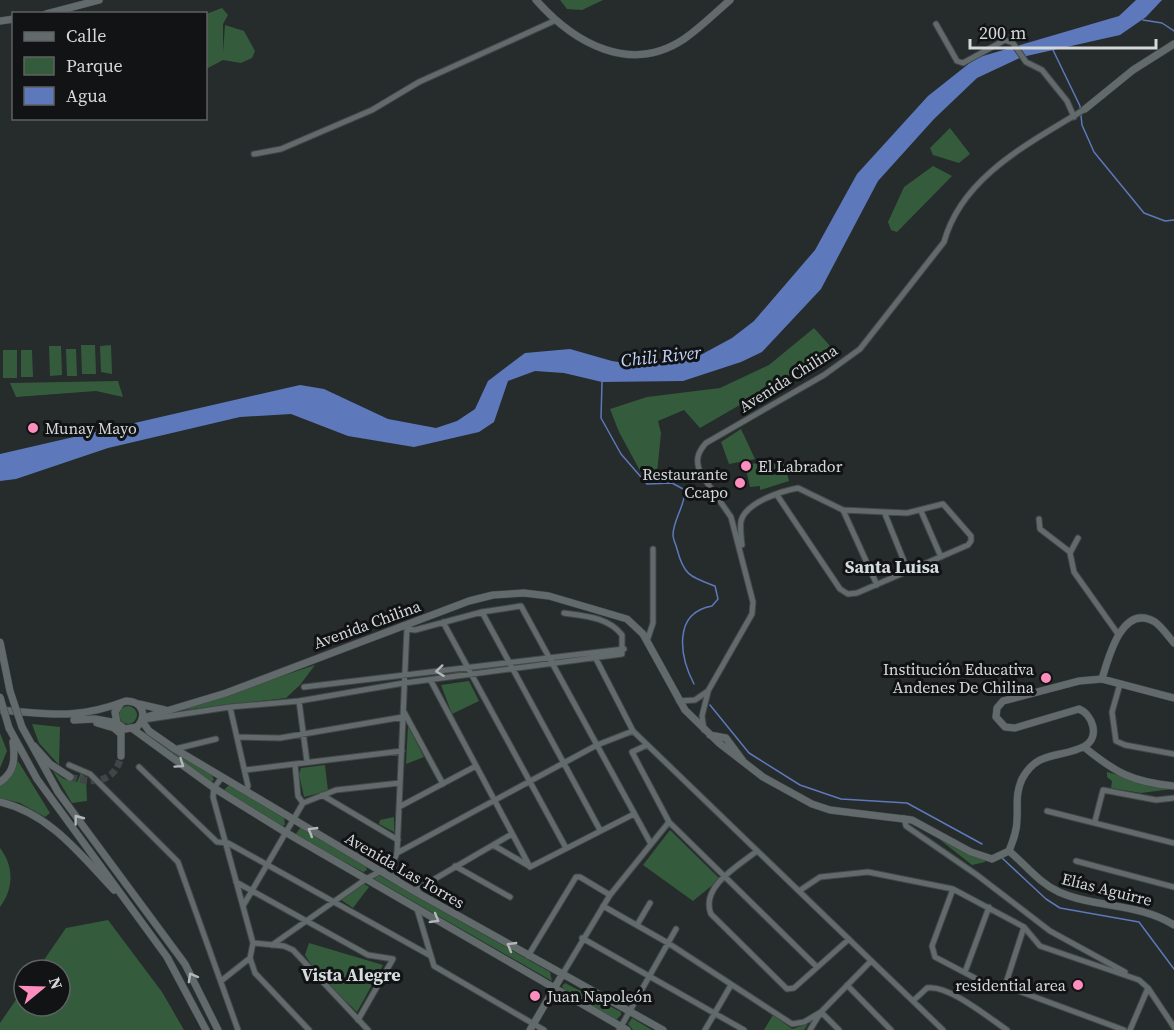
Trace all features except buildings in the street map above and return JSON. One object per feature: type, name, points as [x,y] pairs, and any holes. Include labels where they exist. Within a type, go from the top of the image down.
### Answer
[{"type":"street","points":[[54,12],[99,0]]},
{"type":"street","points":[[536,0],[554,21],[571,34],[603,50],[627,56],[648,54],[684,39],[730,0]]},
{"type":"street","points":[[254,154],[280,149],[372,110],[418,82],[554,21]]},
{"type":"street","points":[[936,24],[957,61],[963,63],[1005,40],[1012,43],[1023,59],[1042,70],[1076,115]]},
{"type":"street","name":"Avenida Chilina","points":[[704,730],[702,716],[708,691],[752,614],[753,602],[731,517],[697,466],[699,451],[706,443],[824,375],[860,349],[945,238],[948,224],[990,170],[1086,109],[1132,70],[1174,44]]},
{"type":"street","points":[[743,557],[741,520],[746,511],[777,495],[803,489],[843,510],[885,514],[921,511],[944,505],[972,538],[968,545],[853,595],[844,592],[777,495]]},
{"type":"street","points":[[843,510],[877,585]]},
{"type":"street","points":[[921,511],[941,557]]},
{"type":"street","points":[[885,514],[908,571]]},
{"type":"street","points":[[1040,519],[1040,529],[1070,552]]},
{"type":"street","points":[[1078,538],[1070,552],[1074,572],[1118,634]]},
{"type":"street","points":[[647,641],[653,623],[653,549]]},
{"type":"street","name":"Avenida Chilina","points":[[142,720],[234,690],[311,658],[407,627],[493,595],[524,593],[549,596],[627,619],[643,634],[678,700],[704,730],[746,765],[821,807],[843,813],[904,818],[923,825],[971,852],[992,859],[1009,851]]},
{"type":"street","points":[[272,945],[366,879],[392,865],[397,853],[398,840],[407,627],[521,606],[651,844]]},
{"type":"street","points":[[482,612],[600,830]]},
{"type":"street","points":[[0,712],[133,729],[142,720],[230,707],[299,701],[404,683],[620,656],[624,649],[622,635],[610,624],[597,618],[564,612]]},
{"type":"street","points":[[1102,679],[1118,634],[1125,625],[1147,618],[1157,624],[1174,643]]},
{"type":"street","points":[[443,622],[566,848]]},
{"type":"street","points":[[0,642],[10,691],[25,735],[58,792],[185,964],[218,1030]]},
{"type":"street","points":[[304,687],[624,649]]},
{"type":"street","points":[[592,653],[633,731],[943,1030]]},
{"type":"street","points":[[1009,851],[1017,821],[1016,797],[1028,770],[1050,755],[1084,747],[1090,742],[1094,730],[1090,718],[1083,711],[1067,711],[1009,729],[998,721],[997,708],[1003,700],[1057,686],[1102,679],[1174,698]]},
{"type":"street","points":[[431,681],[530,867]]},
{"type":"street","points":[[1120,684],[1112,712],[1116,741],[1125,745],[1174,754]]},
{"type":"street","points":[[678,700],[694,700],[708,691]]},
{"type":"street","points":[[0,697],[10,731],[14,764],[8,776],[0,782]]},
{"type":"street","points":[[0,712],[72,716],[130,700],[139,704],[142,720]]},
{"type":"street","points":[[299,701],[307,762]]},
{"type":"street","points":[[121,702],[115,712],[119,728],[121,756]]},
{"type":"street","name":"Avenida Chilina","points":[[139,704],[168,710]]},
{"type":"street","points":[[230,707],[245,770],[248,786],[246,792]]},
{"type":"street","points":[[237,737],[280,738],[403,714]]},
{"type":"street","points":[[403,714],[443,784]]},
{"type":"street","points":[[74,720],[95,719],[119,728]]},
{"type":"street","name":"Avenida Las Torres","points":[[142,720],[149,731],[175,749],[380,872],[663,1030]]},
{"type":"street","name":"Avenida Las Torres","points":[[133,729],[214,788],[285,832],[622,1029]]},
{"type":"street","points":[[10,731],[48,796],[167,957],[206,1030]]},
{"type":"street","points":[[397,853],[564,763],[633,731]]},
{"type":"street","points":[[25,735],[50,764],[70,777]]},
{"type":"street","points":[[175,749],[216,739]]},
{"type":"street","points":[[647,745],[632,752],[669,822],[817,967]]},
{"type":"street","points":[[1084,747],[1117,773],[1133,780],[1174,786]]},
{"type":"street","points":[[245,770],[402,751]]},
{"type":"street","points":[[295,764],[298,796],[303,803]]},
{"type":"street","points":[[69,765],[90,774],[178,862],[238,1030]]},
{"type":"street","points":[[399,807],[477,766]]},
{"type":"street","points":[[139,767],[217,842],[225,843],[267,864],[431,956]]},
{"type":"street","points":[[222,777],[214,788],[213,797],[253,943],[250,958],[255,973],[309,1030]]},
{"type":"street","points":[[243,906],[303,803],[336,790],[400,783]]},
{"type":"street","points":[[1095,821],[1103,790],[1156,800],[1174,798]]},
{"type":"street","points":[[322,795],[398,840]]},
{"type":"street","points":[[0,802],[30,811],[58,831],[140,918]]},
{"type":"street","points":[[1047,811],[1095,821],[1174,843]]},
{"type":"street","points":[[530,867],[634,814]]},
{"type":"street","points":[[904,818],[906,826],[977,875],[1050,931],[1139,980],[1148,988],[1174,1027]]},
{"type":"street","points":[[532,1027],[582,938],[610,895],[669,822]]},
{"type":"street","points":[[414,891],[512,834]]},
{"type":"street","points":[[493,845],[530,867]]},
{"type":"street","points":[[757,851],[711,891],[708,898],[711,914],[787,989],[794,988],[849,939]]},
{"type":"street","name":"Elías Aguirre","points":[[1009,851],[1046,885],[1061,893],[1156,915],[1174,925]]},
{"type":"street","points":[[1076,861],[1174,887]]},
{"type":"street","points":[[392,865],[398,882]]},
{"type":"street","points":[[455,866],[510,897]]},
{"type":"street","points":[[799,891],[820,877],[868,872],[954,889],[1024,927],[1040,946],[1139,980]]},
{"type":"street","points":[[528,956],[576,877],[580,877],[610,895]]},
{"type":"street","points":[[237,882],[368,955],[393,959],[358,1020]]},
{"type":"street","points":[[954,889],[932,946],[935,957],[994,988],[1005,986],[1124,1030]]},
{"type":"street","points":[[637,925],[650,903]]},
{"type":"street","points":[[603,906],[668,944],[792,1024],[804,1022],[821,1012]]},
{"type":"street","points":[[965,972],[989,907]]},
{"type":"street","points":[[417,909],[434,966],[532,1027],[544,1030]]},
{"type":"street","points":[[1005,986],[1024,927]]},
{"type":"street","points":[[622,1029],[629,1012],[676,929]]},
{"type":"street","points":[[582,938],[744,1030]]},
{"type":"street","points":[[253,943],[293,950],[368,1030]]},
{"type":"street","points":[[221,981],[250,958]]},
{"type":"street","points":[[810,1030],[821,1012],[871,960]]},
{"type":"street","points":[[705,1030],[731,985]]},
{"type":"street","points":[[847,985],[891,1030]]},
{"type":"street","points":[[913,1001],[927,988],[935,987],[957,997],[1006,1030]]},
{"type":"street","points":[[1130,1030],[1148,988]]},
{"type":"street","points":[[821,1012],[838,1030]]},
{"type":"green space","points":[[560,0],[603,0],[582,10],[567,9]]},
{"type":"green space","points":[[222,8],[228,15],[223,24],[223,53],[225,25],[244,31],[255,51],[252,58],[241,63],[223,60],[207,68],[207,14]]},
{"type":"green space","points":[[950,128],[970,154],[959,163],[933,155],[930,148]]},
{"type":"green space","points":[[933,166],[952,176],[897,232],[891,230],[888,222],[904,187]]},
{"type":"green space","points":[[814,328],[830,346],[800,370],[700,428],[684,410],[658,421],[661,433],[657,473],[644,478],[619,432],[610,409],[647,397],[720,388],[769,365]]},
{"type":"green space","points":[[81,345],[95,345],[96,374],[82,374]]},
{"type":"green space","points":[[111,345],[112,374],[101,372],[100,346]]},
{"type":"green space","points":[[49,346],[61,346],[62,375],[50,376]]},
{"type":"green space","points":[[66,349],[76,349],[77,376],[67,376]]},
{"type":"green space","points":[[3,350],[17,350],[17,378],[3,378]]},
{"type":"green space","points":[[21,350],[32,350],[33,377],[21,377]]},
{"type":"green space","points":[[118,381],[123,397],[96,391],[16,397],[10,383]]},
{"type":"green space","points":[[741,429],[755,459],[729,464],[721,442]]},
{"type":"green space","points":[[784,462],[789,481],[760,490],[760,486],[750,487],[745,464]]},
{"type":"green space","points":[[315,665],[300,685],[286,698],[176,711]]},
{"type":"green space","points":[[469,681],[479,701],[452,714],[441,685]]},
{"type":"green space","points":[[124,706],[132,706],[137,711],[135,722],[124,724],[119,719],[119,711]]},
{"type":"green space","points":[[32,724],[60,727],[59,765],[39,743]]},
{"type":"green space","points":[[408,726],[424,757],[406,764]]},
{"type":"green space","points":[[0,733],[7,751],[0,768]]},
{"type":"green space","points":[[151,738],[212,775],[214,780],[211,782]]},
{"type":"green space","points":[[18,761],[50,813],[45,817],[20,803],[0,798],[0,785],[10,776]]},
{"type":"green space","points":[[325,765],[328,791],[304,797],[299,774],[301,768]]},
{"type":"green space","points":[[53,771],[64,779],[77,782],[81,773],[86,778],[87,801],[72,803]]},
{"type":"green space","points":[[1107,772],[1172,789],[1141,793],[1111,788],[1112,781],[1107,777]]},
{"type":"green space","points":[[229,785],[284,818],[285,825],[281,826],[223,791]]},
{"type":"green space","points":[[394,817],[394,832],[379,824],[380,820]]},
{"type":"green space","points":[[301,827],[366,866],[367,870],[363,872],[295,835]]},
{"type":"green space","points":[[925,828],[986,859],[985,862],[972,865]]},
{"type":"green space","points":[[670,830],[720,879],[693,901],[643,865]]},
{"type":"green space","points":[[0,848],[8,862],[10,885],[0,907]]},
{"type":"green space","points":[[377,874],[550,972],[552,981],[374,879]]},
{"type":"green space","points":[[363,883],[369,887],[353,908],[340,899]]},
{"type":"green space","points":[[108,920],[162,992],[184,1030],[0,1030],[0,1023],[12,1006],[12,1018],[72,1018],[72,958],[45,958],[66,928]]},
{"type":"green space","points":[[309,943],[383,965],[357,1012],[316,972],[305,955]]},
{"type":"green space","points":[[565,983],[621,1012],[621,1015],[616,1020],[564,990],[562,986]]},
{"type":"green space","points":[[773,1015],[792,1029],[808,1024],[804,1030],[764,1030]]},
{"type":"green space","points":[[632,1018],[652,1030],[633,1030],[628,1024]]},
{"type":"water","points":[[1136,0],[1162,0],[1146,17],[1120,35],[1022,57],[977,78],[934,119],[878,181],[821,289],[762,352],[741,362],[683,381],[602,382],[564,373],[535,371],[508,381],[494,422],[479,432],[414,447],[348,436],[291,414],[240,417],[108,448],[16,479],[0,481],[0,454],[300,385],[324,389],[388,419],[436,428],[457,421],[475,409],[488,381],[525,353],[570,349],[612,361],[645,366],[695,358],[732,338],[754,321],[815,250],[857,174],[928,96],[976,58],[1119,16]]},
{"type":"waterway","points":[[1143,20],[1162,23],[1174,31]]},
{"type":"waterway","points":[[1053,50],[1080,106],[1082,125],[1094,152],[1144,213],[1165,221],[1174,220]]},
{"type":"waterway","points":[[602,382],[601,418],[621,454],[647,484],[672,483],[685,490],[675,524],[674,540],[686,570],[694,577],[715,586],[718,599],[712,606],[699,610],[690,617],[685,627],[683,649],[694,684]]},
{"type":"waterway","points":[[710,705],[749,753],[800,785],[841,799],[907,803],[982,844]]},
{"type":"waterway","points":[[1001,857],[1046,899],[1060,908],[1139,922],[1174,969]]},
{"type":"tunnel","points":[[70,777],[95,781],[102,779],[114,772],[121,756]]},
{"type":"place","name":"Munay Mayo","points":[[33,428]]},
{"type":"place","name":"El Labrador","points":[[746,466]]},
{"type":"place","name":"Restaurante Ccapo","points":[[740,483]]},
{"type":"place","name":"Institución Educativa Andenes De Chilina","points":[[1046,678]]},
{"type":"place","name":"residential area","points":[[1078,985]]},
{"type":"place","name":"Juan Napoleón","points":[[535,996]]},
{"type":"district","name":"Santa Luisa","points":[[892,566]]},
{"type":"district","name":"Vista Alegre","points":[[351,974]]},
{"type":"water label","name":"Chili River","points":[[661,356]]}]
